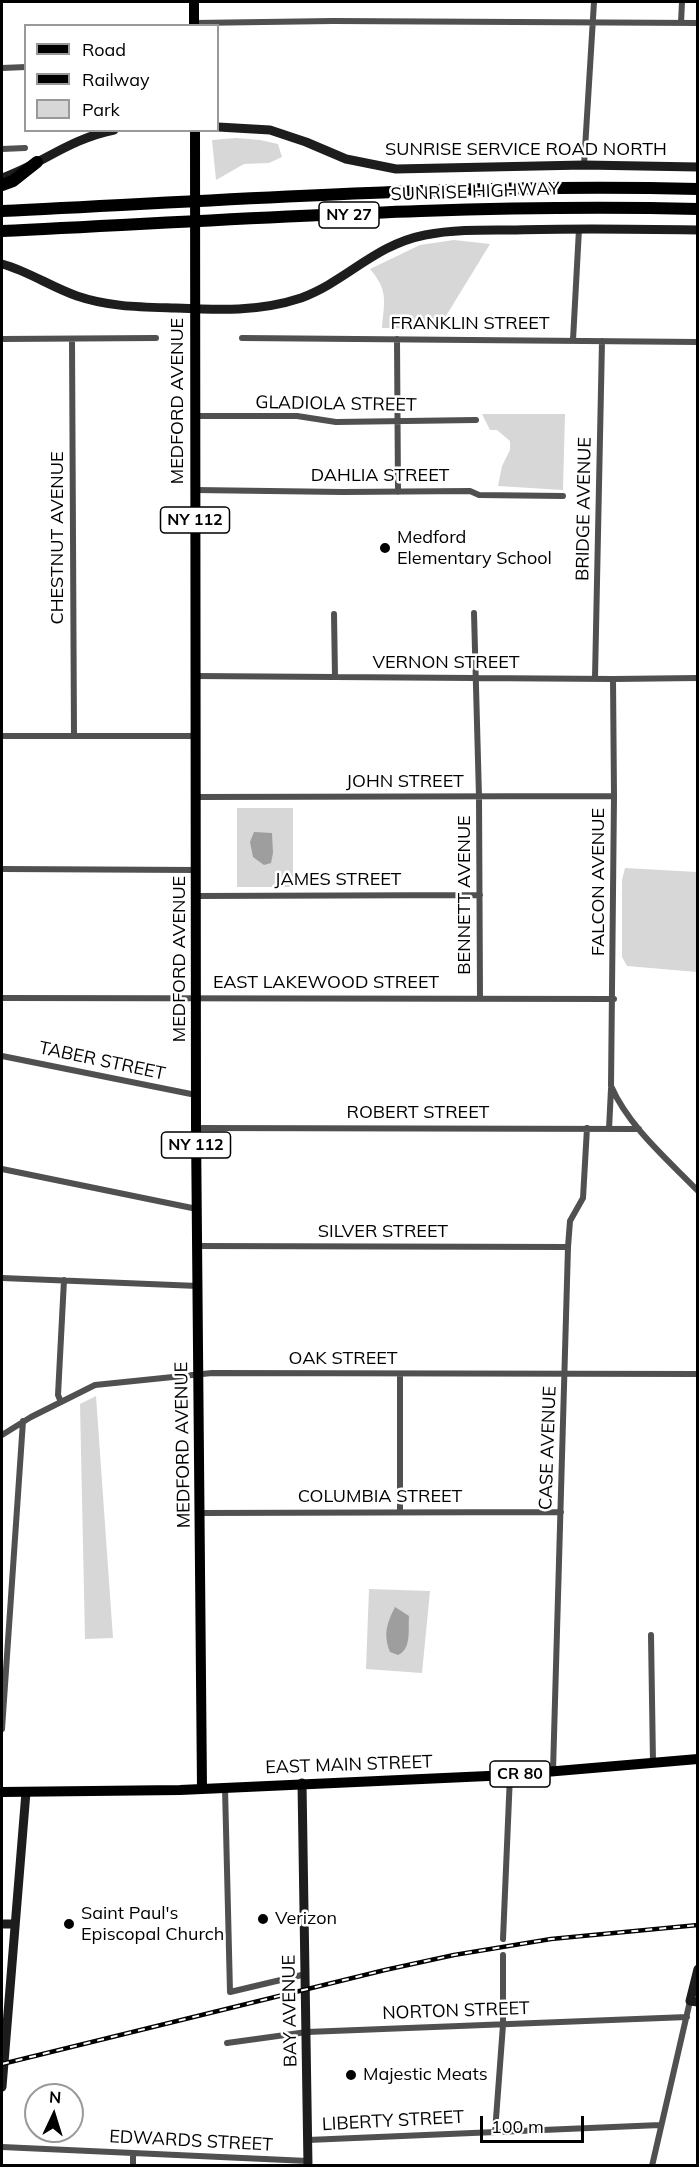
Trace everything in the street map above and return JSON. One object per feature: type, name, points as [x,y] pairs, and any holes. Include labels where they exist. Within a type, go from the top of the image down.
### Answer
[{"type":"highway","points":[[2,184],[13,181],[37,162]]},
{"type":"highway","name":"SUNRISE HIGHWAY","points":[[2,211],[470,189],[579,187],[698,189]]},
{"type":"highway","name":"SUNRISE HIGHWAY","points":[[2,231],[462,210],[581,207],[698,209]]},
{"type":"main road","points":[[194,2],[194,24]]},
{"type":"main road","name":"SUNRISE SERVICE ROAD NORTH","points":[[219,127],[260,129],[280,133],[346,159],[396,169],[584,165],[698,167]]},
{"type":"main road","points":[[2,178],[74,142],[107,132]]},
{"type":"main road","name":"MEDFORD AVENUE","points":[[195,132],[196,1128],[202,1788]]},
{"type":"main road","points":[[2,264],[29,273],[75,295],[98,302],[122,306],[195,310],[252,309],[301,298],[336,280],[388,247],[423,235],[461,231],[698,230]]},
{"type":"main road","name":"EAST MAIN STREET","points":[[2,1792],[202,1788],[510,1775],[698,1759]]},
{"type":"main road","name":"BAY AVENUE","points":[[302,1783],[308,2164]]},
{"type":"main road","points":[[2,2087],[3,2046],[26,1792]]},
{"type":"main road","points":[[2,1924],[15,1924]]},
{"type":"main road","points":[[694,2002],[698,1969]]},
{"type":"street","points":[[584,165],[594,2]]},
{"type":"street","points":[[681,23],[682,2]]},
{"type":"street","points":[[194,24],[593,21],[698,23]]},
{"type":"street","points":[[2,68],[24,67]]},
{"type":"street","points":[[2,149],[25,148]]},
{"type":"street","points":[[573,340],[579,229]]},
{"type":"street","points":[[2,339],[156,338]]},
{"type":"street","name":"FRANKLIN STREET","points":[[242,338],[698,342]]},
{"type":"street","points":[[397,339],[398,492]]},
{"type":"street","name":"CHESTNUT AVENUE","points":[[72,340],[74,736]]},
{"type":"street","name":"BRIDGE AVENUE","points":[[596,678],[602,341]]},
{"type":"street","name":"GLADIOLA STREET","points":[[194,416],[297,416],[336,422],[476,420]]},
{"type":"street","name":"DAHLIA STREET","points":[[195,490],[470,491],[479,495],[563,496]]},
{"type":"street","name":"BENNETT AVENUE","points":[[474,613],[479,798],[480,998]]},
{"type":"street","points":[[334,614],[334,677]]},
{"type":"street","name":"VERNON STREET","points":[[195,676],[698,678]]},
{"type":"street","name":"FALCON AVENUE","points":[[609,1129],[614,999],[613,679]]},
{"type":"street","points":[[2,736],[196,736]]},
{"type":"street","name":"JOHN STREET","points":[[196,797],[615,796]]},
{"type":"street","points":[[2,869],[197,870]]},
{"type":"street","name":"JAMES STREET","points":[[197,896],[480,895]]},
{"type":"street","name":"EAST LAKEWOOD STREET","points":[[2,998],[614,999]]},
{"type":"street","name":"TABER STREET","points":[[2,1056],[196,1095]]},
{"type":"street","name":"FALCON AVENUE","points":[[612,1086],[618,1101],[639,1130],[698,1191]]},
{"type":"street","name":"ROBERT STREET","points":[[196,1128],[639,1130]]},
{"type":"street","name":"CASE AVENUE","points":[[553,1771],[568,1247],[570,1221],[583,1198],[587,1128]]},
{"type":"street","points":[[2,1169],[197,1209]]},
{"type":"street","name":"SILVER STREET","points":[[197,1246],[568,1247]]},
{"type":"street","points":[[2,1278],[198,1286]]},
{"type":"street","points":[[61,1402],[58,1395],[64,1280]]},
{"type":"street","points":[[400,1374],[400,1512]]},
{"type":"street","name":"OAK STREET","points":[[2,1435],[23,1421],[100,1384],[198,1375],[698,1374]]},
{"type":"street","points":[[2,1729],[23,1421]]},
{"type":"street","name":"COLUMBIA STREET","points":[[200,1513],[561,1512]]},
{"type":"street","points":[[651,1635],[653,1763]]},
{"type":"street","points":[[503,1939],[510,1775]]},
{"type":"street","points":[[225,1787],[230,1992],[306,1974]]},
{"type":"street","points":[[495,2132],[502,2025],[503,1955]]},
{"type":"street","points":[[652,2166],[687,2017],[694,2002]]},
{"type":"street","name":"NORTON STREET","points":[[227,2043],[307,2032],[687,2017]]},
{"type":"street","name":"LIBERTY STREET","points":[[308,2140],[660,2125]]},
{"type":"street","name":"EDWARDS STREET","points":[[2,2147],[308,2164]]},
{"type":"street","points":[[133,2153],[133,2166]]},
{"type":"green space","points":[[236,138],[278,144],[282,157],[269,163],[244,164],[216,180],[212,140]]},
{"type":"green space","points":[[454,240],[490,244],[438,329],[382,328],[383,290],[370,269],[420,245]]},
{"type":"green space","points":[[482,414],[565,414],[563,490],[498,486],[502,466],[510,450],[510,441],[497,430],[490,430]]},
{"type":"green space","points":[[237,808],[293,808],[293,887],[237,887]]},
{"type":"green space","points":[[625,868],[697,872],[697,972],[627,966],[622,957],[622,880]]},
{"type":"green space","points":[[96,1396],[113,1638],[85,1639],[80,1404]]},
{"type":"green space","points":[[369,1589],[430,1591],[422,1673],[366,1669]]},
{"type":"shaded area","points":[[254,832],[272,833],[271,863],[264,865],[253,857],[250,842]]},
{"type":"shaded area","points":[[395,1607],[409,1616],[407,1643],[398,1655],[390,1652],[386,1634]]},
{"type":"railway","points":[[2,2064],[454,1955],[551,1939],[698,1925]]},
{"type":"place","name":"Medford Elementary School","points":[[385,548]]},
{"type":"place","name":"Verizon","points":[[263,1919]]},
{"type":"place","name":"Saint Paul's Episcopal Church","points":[[69,1924]]},
{"type":"place","name":"Majestic Meats","points":[[351,2075]]}]
